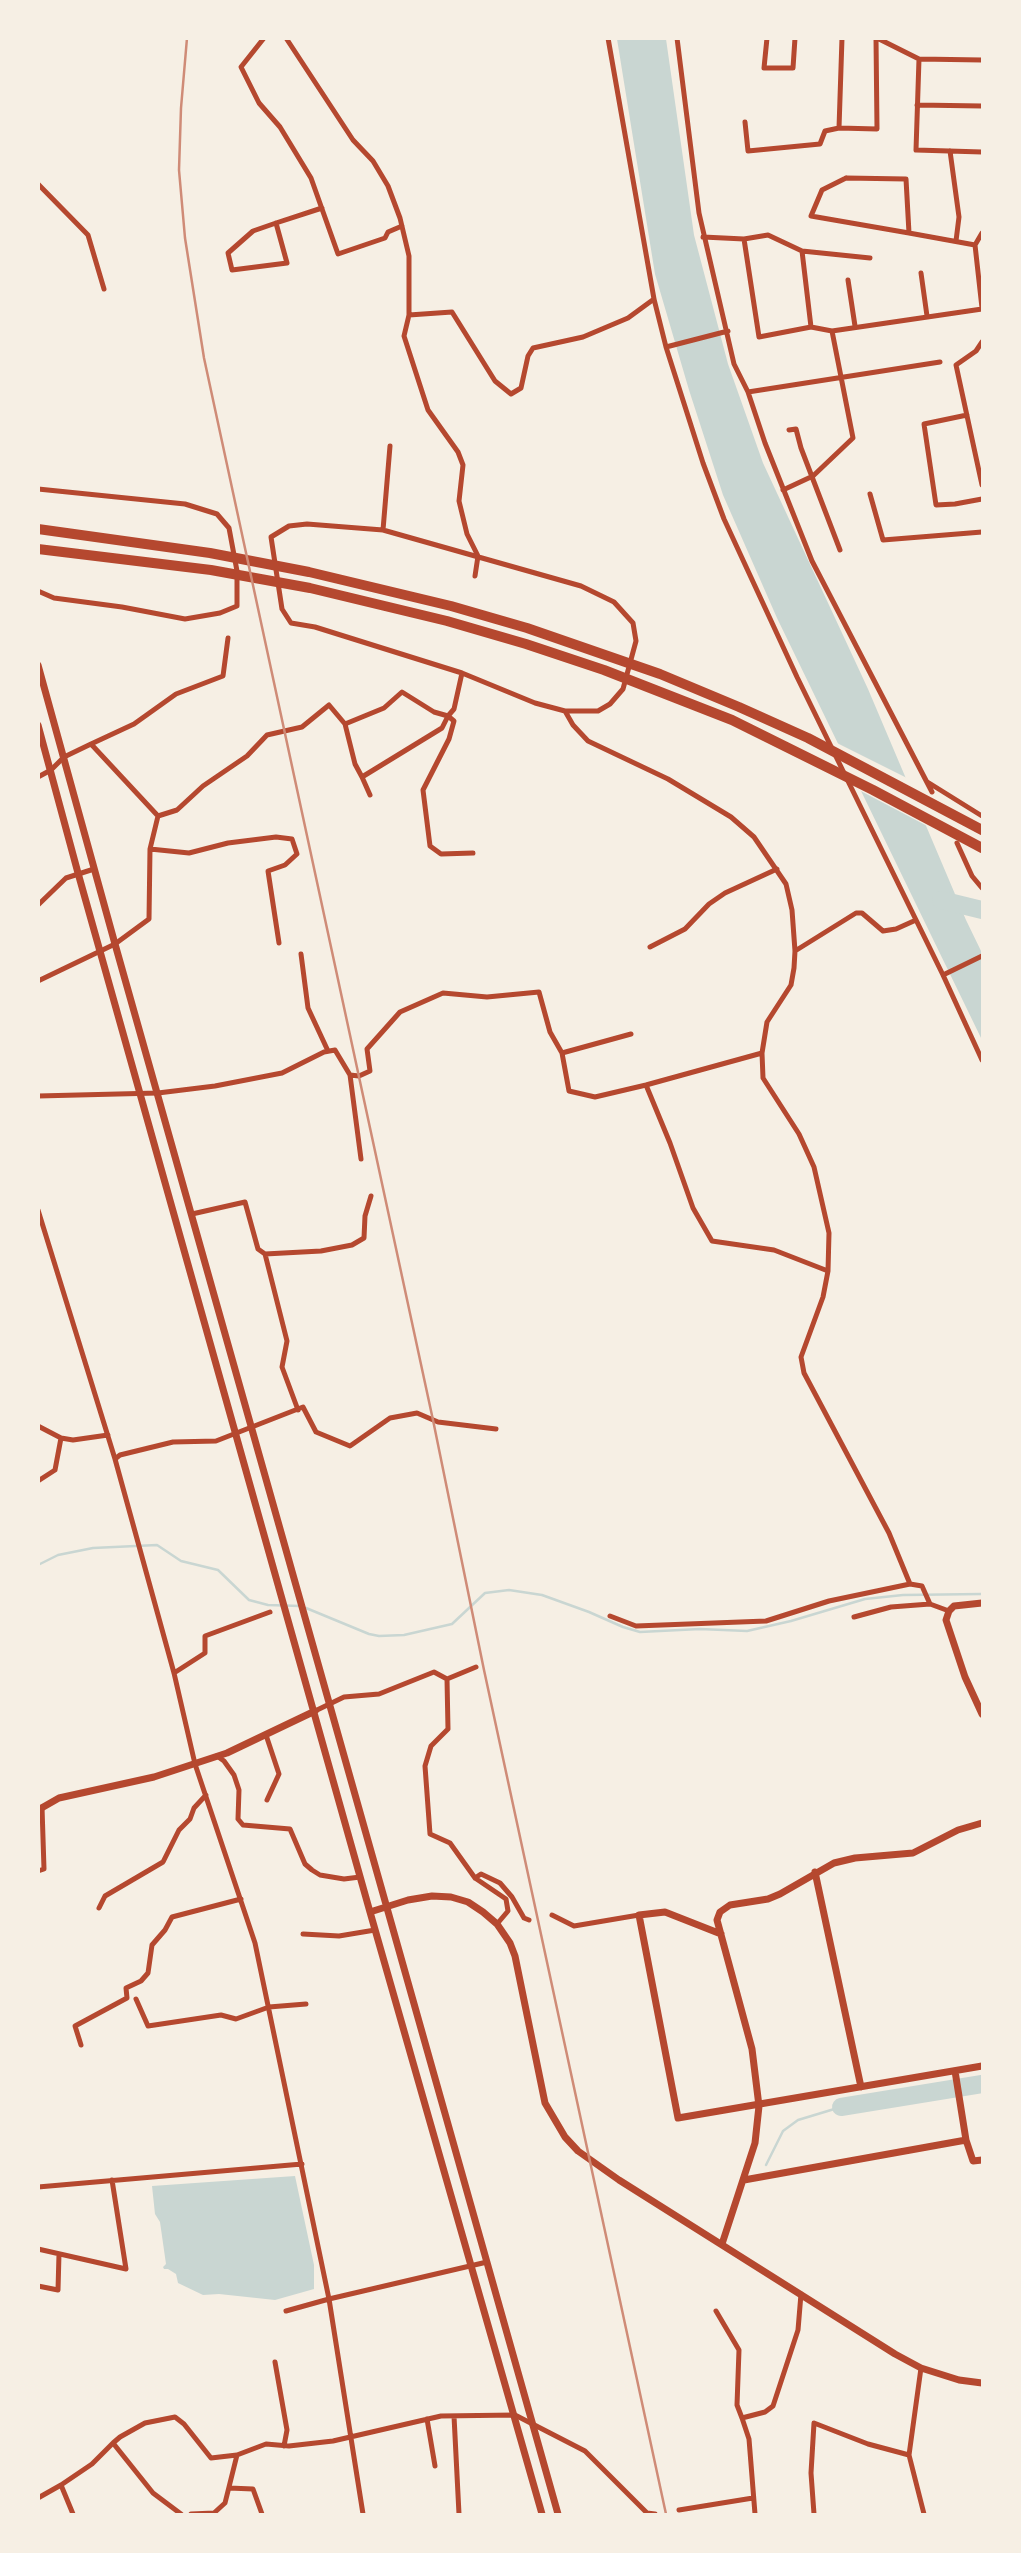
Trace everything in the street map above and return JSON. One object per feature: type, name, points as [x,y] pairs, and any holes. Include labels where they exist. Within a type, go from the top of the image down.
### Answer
[{"type":"highway","points":[[39,529],[210,553],[309,572],[451,606],[527,628],[728,702],[808,738],[982,830]]},
{"type":"highway","points":[[38,550],[211,569],[310,588],[447,621],[604,670],[744,726],[982,848]]},
{"type":"street","points":[[264,38],[241,66],[259,103],[280,128],[311,178],[338,254],[385,238],[388,232],[402,226]]},
{"type":"street","points":[[608,38],[654,299],[703,463],[724,519],[797,677],[945,974],[982,1060]]},
{"type":"street","points":[[677,38],[703,237],[734,364],[748,392],[812,561],[932,792]]},
{"type":"street","points":[[767,38],[764,68],[793,68],[795,38]]},
{"type":"street","points":[[839,128],[842,38]]},
{"type":"street","points":[[745,122],[748,151],[820,144],[825,131],[839,128],[877,129],[877,38],[919,58],[982,60]]},
{"type":"street","points":[[288,39],[353,140],[378,169],[388,186],[402,226],[409,256],[409,315],[404,336],[428,410],[458,452],[463,465],[459,501],[467,534],[478,556],[475,576]]},
{"type":"street","points":[[919,58],[916,150],[982,152]]},
{"type":"street","points":[[918,104],[982,106]]},
{"type":"street","points":[[950,150],[959,217],[956,241]]},
{"type":"street","points":[[909,233],[906,179],[846,178],[822,190],[811,216],[975,245]]},
{"type":"street","points":[[38,184],[88,234],[104,289]]},
{"type":"street","points":[[275,223],[287,262],[232,270],[228,254],[253,231],[275,223],[322,208]]},
{"type":"street","points":[[744,239],[759,337],[811,327],[832,331],[982,308],[975,245],[982,233]]},
{"type":"street","points":[[703,237],[744,239],[768,235],[802,251],[870,258]]},
{"type":"street","points":[[802,251],[811,327]]},
{"type":"street","points":[[921,273],[927,316]]},
{"type":"street","points":[[848,279],[855,326]]},
{"type":"street","points":[[409,315],[452,312],[495,381],[510,394],[521,388],[528,356],[533,348],[583,337],[628,318],[654,299]]},
{"type":"street","points":[[666,346],[728,331]]},
{"type":"street","points":[[783,490],[813,476],[853,438],[832,331]]},
{"type":"street","points":[[982,342],[976,351],[956,365],[982,485]]},
{"type":"street","points":[[748,392],[940,362]]},
{"type":"street","points":[[967,415],[924,424],[936,505],[955,505],[982,499]]},
{"type":"street","points":[[789,430],[796,429],[840,550]]},
{"type":"street","points":[[383,530],[390,446]]},
{"type":"street","points":[[38,489],[185,504],[216,514],[229,528],[237,571],[237,606],[220,613],[185,619],[54,598],[38,591]]},
{"type":"street","points":[[870,494],[883,540],[982,532]]},
{"type":"street","points":[[307,524],[383,530],[582,586],[614,602],[633,623],[636,641],[623,689],[610,704],[598,711],[565,711],[535,703],[462,673],[315,627],[291,623],[282,609],[271,537],[289,526],[307,524]]},
{"type":"street","points":[[38,777],[51,770],[64,757],[134,724],[176,694],[223,676],[228,638]]},
{"type":"street","points":[[38,665],[558,2515]]},
{"type":"street","points":[[362,777],[442,728],[454,709],[462,673]]},
{"type":"street","points":[[345,724],[384,708],[402,692],[454,721],[449,740],[423,790],[430,846],[441,854],[473,853]]},
{"type":"street","points":[[158,816],[177,810],[203,786],[247,756],[267,735],[303,727],[329,705],[345,724],[355,764],[370,795]]},
{"type":"street","points":[[565,711],[573,725],[588,741],[668,779],[731,817],[754,837],[786,884],[792,910],[795,951],[791,985],[767,1022],[762,1053],[763,1079],[799,1134],[814,1167],[829,1233],[828,1270],[823,1297],[801,1357],[804,1373],[889,1533],[910,1584]]},
{"type":"street","points":[[38,725],[360,1877],[542,2515]]},
{"type":"street","points":[[92,744],[158,816]]},
{"type":"street","points":[[928,782],[982,816]]},
{"type":"street","points":[[38,981],[115,944],[149,919],[150,849],[158,816]]},
{"type":"street","points":[[150,849],[189,853],[228,842],[276,837],[292,839],[297,854],[285,865],[268,871],[279,943]]},
{"type":"street","points":[[957,843],[972,876],[982,888]]},
{"type":"street","points":[[38,905],[66,878],[94,869]]},
{"type":"street","points":[[650,947],[685,929],[725,892],[777,869]]},
{"type":"street","points":[[795,951],[856,913],[862,912],[883,931],[897,929],[916,920]]},
{"type":"street","points":[[301,954],[308,1008],[328,1051]]},
{"type":"street","points":[[945,974],[982,956]]},
{"type":"street","points":[[349,1075],[359,1076],[370,1071],[367,1049],[400,1012],[443,993],[486,997],[539,992],[550,1032],[562,1053],[569,1091],[595,1097],[762,1053]]},
{"type":"street","points":[[562,1053],[631,1034]]},
{"type":"street","points":[[38,1096],[158,1093],[215,1086],[282,1073],[335,1049],[349,1075],[361,1159]]},
{"type":"street","points":[[646,1085],[693,1208],[712,1241],[774,1250],[828,1270]]},
{"type":"street","points":[[192,1214],[246,1202],[258,1249],[265,1254],[321,1251],[352,1245],[364,1238],[365,1216],[371,1196]]},
{"type":"street","points":[[38,1209],[115,1459],[174,1673],[195,1763],[255,1942],[329,2299],[362,2515]]},
{"type":"street","points":[[265,1254],[287,1341],[282,1367],[298,1410]]},
{"type":"street","points":[[115,1459],[120,1455],[173,1442],[216,1441],[303,1407],[316,1432],[350,1446],[390,1418],[417,1413],[438,1422],[496,1429]]},
{"type":"street","points":[[38,1426],[61,1438],[73,1440],[108,1435]]},
{"type":"street","points":[[38,1481],[55,1471],[61,1438]]},
{"type":"street","points":[[610,1616],[636,1626],[766,1621],[829,1601],[910,1584],[922,1586],[930,1604]]},
{"type":"street","points":[[854,1617],[891,1607],[930,1604],[948,1611],[962,1604],[982,1603]]},
{"type":"street","points":[[948,1611],[948,1628],[965,1677],[982,1714]]},
{"type":"street","points":[[174,1673],[205,1653],[205,1636],[270,1612]]},
{"type":"street","points":[[447,1679],[476,1667]]},
{"type":"street","points":[[38,1871],[44,1869],[40,1808],[59,1798],[154,1777],[217,1756],[344,1697],[379,1694],[434,1672],[447,1679]]},
{"type":"street","points":[[447,1679],[448,1729],[431,1746],[425,1766],[430,1834],[450,1843],[475,1878],[506,1899],[508,1911],[497,1924]]},
{"type":"street","points":[[266,1735],[279,1774],[267,1800]]},
{"type":"street","points":[[217,1756],[234,1775],[239,1790],[238,1819],[243,1825],[289,1829],[305,1864],[312,1870],[320,1875],[344,1880],[360,1877]]},
{"type":"street","points":[[99,1908],[105,1896],[163,1862],[179,1830],[206,1795]]},
{"type":"street","points":[[722,2244],[755,2143],[759,2106],[752,2049],[717,1920],[718,1915],[730,1905],[768,1899],[834,1863],[856,1858],[912,1853],[957,1830],[982,1823]]},
{"type":"street","points":[[815,1872],[861,2087]]},
{"type":"street","points":[[475,1878],[481,1874],[500,1883],[524,1918],[529,1920]]},
{"type":"street","points":[[370,1912],[432,1896],[451,1897],[468,1902],[497,1924],[515,1956],[545,2103],[565,2137],[578,2151],[921,2368],[959,2380],[982,2383]]},
{"type":"street","points":[[81,2045],[75,2026],[127,1998],[126,1988],[141,1981],[148,1973],[152,1945],[172,1917],[240,1899]]},
{"type":"street","points":[[552,1914],[574,1926],[665,1912],[721,1934]]},
{"type":"street","points":[[639,1915],[678,2119],[982,2066]]},
{"type":"street","points":[[303,1934],[339,1936],[375,1930]]},
{"type":"street","points":[[136,1999],[148,2026],[221,2015],[236,2019],[269,2007],[306,2004]]},
{"type":"street","points":[[955,2071],[966,2140],[974,2161],[982,2160]]},
{"type":"street","points":[[744,2180],[966,2140]]},
{"type":"street","points":[[38,2187],[302,2164]]},
{"type":"street","points":[[38,2249],[125,2269],[112,2180]]},
{"type":"street","points":[[38,2286],[58,2290],[59,2254]]},
{"type":"street","points":[[286,2311],[487,2262]]},
{"type":"street","points":[[742,2418],[765,2412],[773,2406],[798,2330],[801,2294]]},
{"type":"street","points":[[716,2312],[739,2350],[737,2405],[749,2439],[755,2515]]},
{"type":"street","points":[[275,2362],[287,2430],[284,2446]]},
{"type":"street","points":[[921,2368],[909,2455],[924,2515]]},
{"type":"street","points":[[38,2498],[92,2464],[120,2437],[145,2423],[175,2417],[184,2424],[211,2458],[237,2455],[266,2444],[284,2446],[352,2437],[427,2419],[515,2415],[585,2451],[648,2513],[655,2514]]},
{"type":"street","points":[[454,2416],[459,2515]]},
{"type":"street","points":[[427,2419],[435,2466]]},
{"type":"street","points":[[814,2515],[811,2473],[814,2423],[868,2444],[909,2455]]},
{"type":"street","points":[[113,2443],[153,2493],[181,2515]]},
{"type":"street","points":[[191,2515],[214,2513],[225,2503],[237,2455]]},
{"type":"street","points":[[61,2485],[73,2515]]},
{"type":"street","points":[[229,2488],[253,2489],[262,2515]]},
{"type":"street","points":[[678,2510],[753,2498]]},
{"type":"shaded area","points":[[617,39],[666,39],[694,235],[728,364],[763,463],[868,689],[982,953],[982,1040],[777,618],[723,495],[655,274]]},
{"type":"shaded area","points":[[295,2176],[314,2265],[314,2289],[275,2300],[219,2294],[203,2295],[178,2283],[176,2274],[164,2269],[166,2264],[160,2222],[155,2214],[152,2186]]},
{"type":"pier","points":[[833,741],[911,780],[931,828],[857,789]]},
{"type":"waterway","points":[[941,900],[982,910]]},
{"type":"waterway","points":[[38,1565],[58,1555],[93,1548],[157,1545],[181,1561],[218,1570],[249,1600],[268,1605],[300,1606]]},
{"type":"waterway","points":[[306,1608],[369,1634],[404,1635],[452,1624],[485,1593],[509,1590],[542,1595],[640,1632],[700,1629],[747,1631],[865,1599],[903,1595],[982,1594]]},
{"type":"waterway","points":[[841,2107],[982,2084]]},
{"type":"waterway","points":[[766,2165],[783,2131],[798,2120],[841,2107]]},
{"type":"railway","points":[[187,38],[179,170],[185,238],[204,358],[666,2514]]}]
